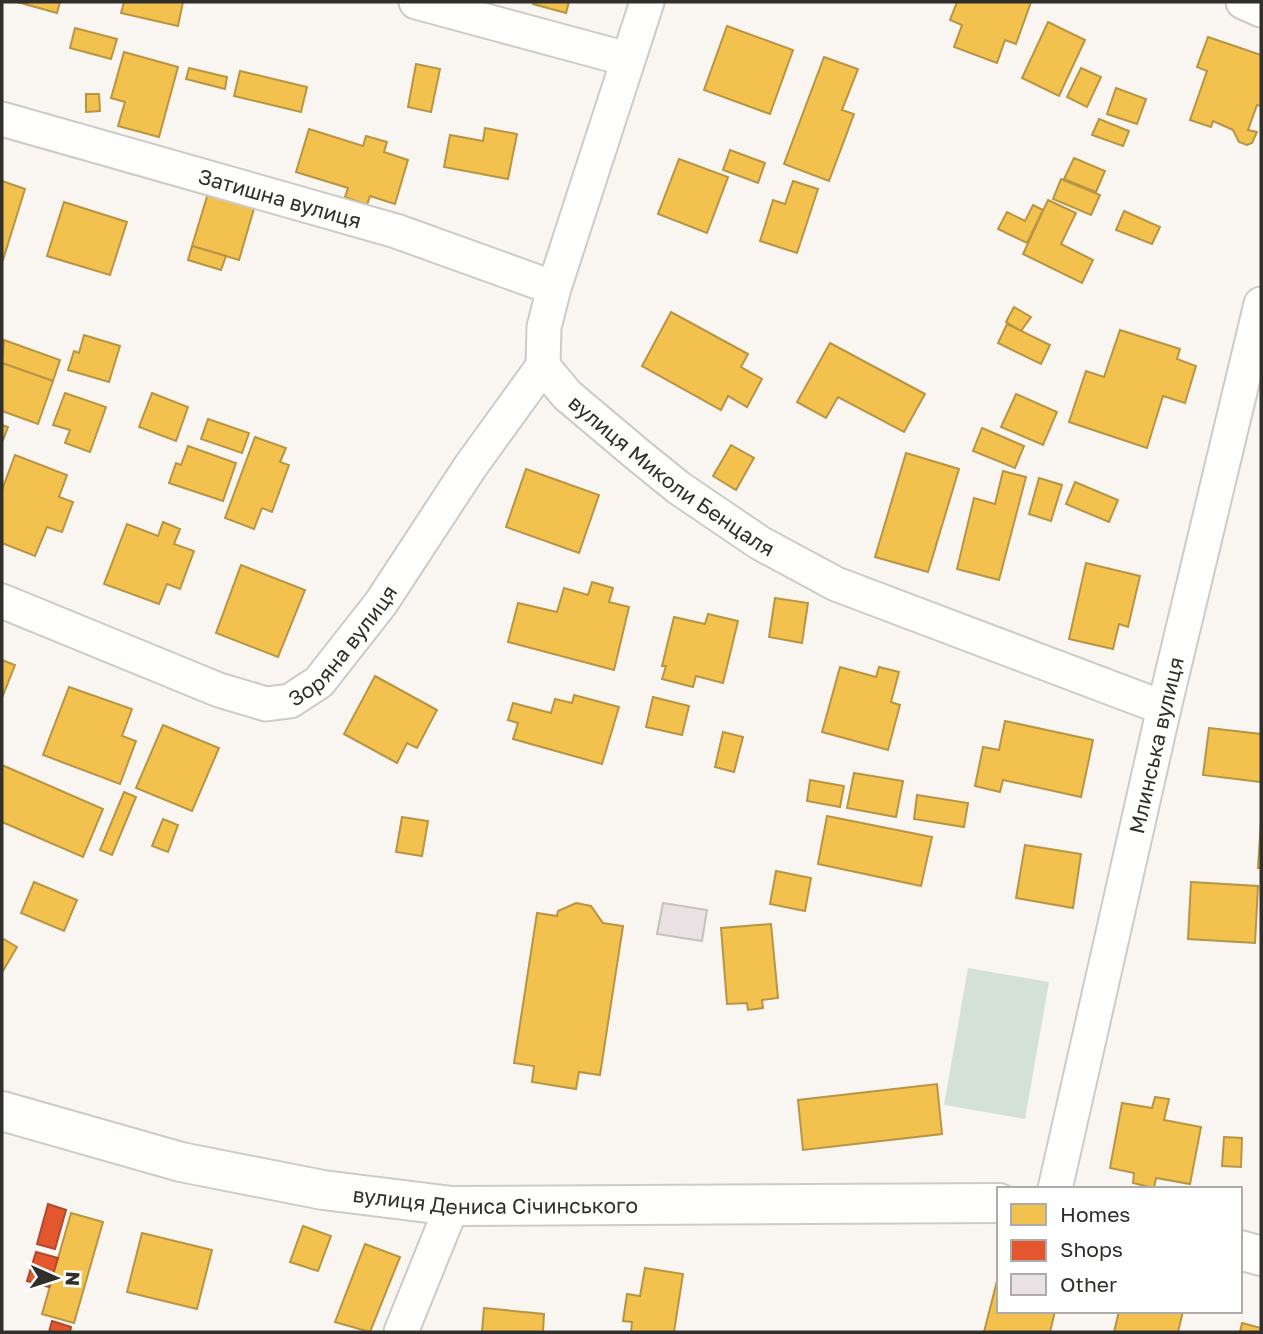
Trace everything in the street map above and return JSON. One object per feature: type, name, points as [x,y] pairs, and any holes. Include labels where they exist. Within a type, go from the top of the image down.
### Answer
[{"type":"street","points":[[416,2],[627,59]]},
{"type":"street","points":[[543,366],[544,327],[554,288],[647,2]]},
{"type":"street","points":[[1242,2],[1261,10]]},
{"type":"street","name":"Затишна вулиця","points":[[2,119],[396,231],[554,288]]},
{"type":"street","name":"Млинська вулиця","points":[[1055,1187],[1164,708],[1261,304]]},
{"type":"street","name":"Зоряна вулиця","points":[[2,601],[219,690],[266,704],[290,701],[319,682],[374,613],[470,467],[543,366]]},
{"type":"street","name":"вулиця Миколи Бенцаля","points":[[543,366],[567,395],[637,454],[718,516],[771,549],[836,584],[894,608],[1164,708]]},
{"type":"street","name":"вулиця Дениса Січинського","points":[[2,1111],[181,1163],[323,1190],[452,1206],[997,1203]]},
{"type":"street","points":[[401,1332],[452,1206]]},
{"type":"street","points":[[1242,1251],[1261,1256]]},
{"type":"shaded area","points":[[968,968],[1049,982],[1025,1119],[944,1105]]},
{"type":"building: Homes","points":[[17,2],[60,2],[57,13]]},
{"type":"building: Homes","points":[[124,2],[183,2],[178,26],[121,13]]},
{"type":"building: Homes","points":[[569,2],[566,13],[533,4]]},
{"type":"building: Homes","points":[[957,2],[1031,2],[1016,44],[1005,40],[997,63],[954,47],[962,25],[950,20]]},
{"type":"building: Homes","points":[[1048,22],[1085,40],[1059,96],[1022,78]]},
{"type":"building: Homes","points":[[727,26],[793,50],[770,114],[704,90]]},
{"type":"building: Homes","points":[[75,28],[117,39],[111,59],[70,48]]},
{"type":"building: Homes","points":[[1208,37],[1261,55],[1261,106],[1257,105],[1248,130],[1257,132],[1252,143],[1247,145],[1239,142],[1233,130],[1213,121],[1211,127],[1190,120],[1207,71],[1197,67]]},
{"type":"building: Homes","points":[[124,52],[178,67],[159,137],[118,126],[125,102],[111,98]]},
{"type":"building: Homes","points":[[824,57],[858,69],[842,110],[854,114],[829,181],[784,164]]},
{"type":"building: Homes","points":[[416,64],[440,69],[431,112],[408,107]]},
{"type":"building: Homes","points":[[189,68],[227,77],[225,89],[186,79]]},
{"type":"building: Homes","points":[[1081,68],[1101,77],[1087,107],[1067,97]]},
{"type":"building: Homes","points":[[240,71],[307,87],[301,112],[234,96]]},
{"type":"building: Homes","points":[[1116,88],[1146,99],[1137,124],[1107,114]]},
{"type":"building: Homes","points":[[86,94],[99,94],[100,111],[86,112]]},
{"type":"building: Homes","points":[[1099,119],[1129,131],[1123,146],[1092,135]]},
{"type":"building: Homes","points":[[485,128],[517,134],[508,179],[444,167],[450,135],[483,141]]},
{"type":"building: Homes","points":[[309,129],[363,146],[366,136],[387,142],[384,152],[408,160],[395,204],[370,196],[367,205],[345,197],[348,188],[296,172]]},
{"type":"building: Homes","points":[[730,150],[765,163],[758,183],[723,170]]},
{"type":"building: Homes","points":[[1074,158],[1105,171],[1096,192],[1064,179]]},
{"type":"building: Homes","points":[[679,159],[728,177],[707,233],[658,214]]},
{"type":"building: Homes","points":[[1061,179],[1100,195],[1091,215],[1053,199]]},
{"type":"building: Homes","points":[[2,181],[25,189],[3,260],[2,260]]},
{"type":"building: Homes","points":[[793,181],[818,189],[797,253],[760,241],[773,200],[785,204]]},
{"type":"building: Homes","points":[[209,190],[255,205],[239,260],[192,246]]},
{"type":"building: Homes","points":[[1048,200],[1076,213],[1061,244],[1093,260],[1082,283],[1023,254]]},
{"type":"building: Homes","points":[[64,202],[127,222],[110,275],[47,256]]},
{"type":"building: Homes","points":[[1033,205],[1043,210],[1027,243],[998,229],[1007,212],[1025,221]]},
{"type":"building: Homes","points":[[1124,211],[1160,227],[1152,244],[1116,230]]},
{"type":"building: Homes","points":[[192,246],[226,256],[221,270],[188,260]]},
{"type":"building: Homes","points":[[1014,307],[1031,317],[1021,331],[1006,322]]},
{"type":"building: Homes","points":[[671,312],[748,354],[741,367],[762,379],[747,407],[728,396],[721,410],[642,366]]},
{"type":"building: Homes","points":[[1007,324],[1050,345],[1041,364],[998,343]]},
{"type":"building: Homes","points":[[1120,330],[1180,349],[1177,359],[1196,366],[1185,403],[1163,396],[1147,448],[1069,422],[1086,371],[1104,377]]},
{"type":"building: Homes","points":[[84,335],[120,346],[109,382],[68,370],[74,351],[79,353]]},
{"type":"building: Homes","points":[[4,340],[60,360],[53,381],[2,363]]},
{"type":"building: Homes","points":[[830,343],[925,394],[904,432],[838,397],[826,418],[797,402]]},
{"type":"building: Homes","points":[[2,363],[53,381],[38,424],[2,411]]},
{"type":"building: Homes","points":[[65,393],[106,407],[90,452],[65,443],[70,430],[53,425]]},
{"type":"building: Homes","points":[[152,393],[188,407],[176,441],[139,427]]},
{"type":"building: Homes","points":[[1016,394],[1057,412],[1043,445],[1001,427]]},
{"type":"building: Homes","points":[[208,419],[249,433],[242,453],[201,439]]},
{"type":"building: Homes","points":[[2,425],[8,427],[3,440],[2,439]]},
{"type":"building: Homes","points":[[982,428],[1024,446],[1015,468],[973,451]]},
{"type":"building: Homes","points":[[255,437],[286,448],[280,462],[289,465],[272,512],[262,508],[254,529],[225,518]]},
{"type":"building: Homes","points":[[731,445],[754,458],[736,490],[713,476]]},
{"type":"building: Homes","points":[[188,446],[236,463],[223,501],[169,483],[176,463],[181,465]]},
{"type":"building: Homes","points":[[906,453],[959,469],[928,572],[875,557]]},
{"type":"building: Homes","points":[[15,455],[67,475],[59,497],[73,502],[62,532],[47,527],[35,556],[2,543],[2,490]]},
{"type":"building: Homes","points":[[526,469],[599,495],[579,553],[506,527]]},
{"type":"building: Homes","points":[[1003,471],[1026,477],[999,580],[957,569],[974,498],[995,504]]},
{"type":"building: Homes","points":[[1039,478],[1062,485],[1051,521],[1029,514]]},
{"type":"building: Homes","points":[[1075,482],[1118,500],[1109,522],[1066,504]]},
{"type":"building: Homes","points":[[163,522],[180,529],[174,544],[194,551],[180,589],[167,584],[159,604],[104,584],[127,524],[158,536]]},
{"type":"building: Homes","points":[[1086,563],[1140,576],[1128,627],[1119,624],[1113,649],[1069,639]]},
{"type":"building: Homes","points":[[241,565],[305,590],[278,657],[216,633]]},
{"type":"building: Homes","points":[[592,582],[613,588],[609,602],[629,607],[614,670],[508,642],[518,603],[557,612],[564,588],[588,595]]},
{"type":"building: Homes","points":[[775,598],[808,603],[802,643],[769,637]]},
{"type":"building: Homes","points":[[708,614],[738,621],[723,683],[696,676],[693,687],[662,679],[666,666],[662,666],[674,617],[705,624]]},
{"type":"building: Homes","points":[[2,660],[15,665],[2,698]]},
{"type":"building: Homes","points":[[840,667],[876,677],[879,667],[899,672],[891,702],[900,705],[888,750],[822,732]]},
{"type":"building: Homes","points":[[375,676],[437,710],[417,748],[407,743],[397,763],[344,734]]},
{"type":"building: Homes","points":[[69,687],[132,709],[122,736],[136,741],[120,784],[43,755]]},
{"type":"building: Homes","points":[[574,695],[619,707],[602,764],[513,739],[518,723],[508,720],[513,703],[551,713],[555,699],[572,703]]},
{"type":"building: Homes","points":[[653,697],[689,706],[682,735],[646,727]]},
{"type":"building: Homes","points":[[1005,721],[1093,740],[1081,797],[1003,780],[1000,792],[975,786],[983,747],[999,750]]},
{"type":"building: Homes","points":[[163,725],[219,748],[192,811],[136,788]]},
{"type":"building: Homes","points":[[1209,728],[1261,734],[1261,782],[1203,775]]},
{"type":"building: Homes","points":[[723,732],[743,737],[734,772],[715,767]]},
{"type":"building: Homes","points":[[2,765],[103,809],[83,857],[2,822]]},
{"type":"building: Homes","points":[[854,773],[903,781],[896,817],[847,808]]},
{"type":"building: Homes","points":[[810,780],[844,786],[840,807],[807,801]]},
{"type":"building: Homes","points":[[124,792],[136,797],[112,855],[100,850]]},
{"type":"building: Homes","points":[[917,795],[968,803],[964,827],[914,819]]},
{"type":"building: Homes","points":[[827,816],[932,837],[921,886],[818,864]]},
{"type":"building: Homes","points":[[402,817],[428,821],[422,856],[396,852]]},
{"type":"building: Homes","points":[[163,819],[178,825],[168,852],[152,846]]},
{"type":"building: Homes","points":[[1261,821],[1261,868],[1258,868]]},
{"type":"building: Homes","points":[[1025,845],[1081,854],[1073,908],[1016,898]]},
{"type":"building: Homes","points":[[776,871],[811,878],[805,911],[770,904]]},
{"type":"building: Homes","points":[[34,882],[77,900],[64,931],[21,913]]},
{"type":"building: Homes","points":[[1191,882],[1258,886],[1255,943],[1188,939]]},
{"type":"building: Homes","points":[[576,903],[591,906],[603,923],[623,926],[600,1075],[579,1072],[576,1089],[532,1082],[534,1066],[514,1063],[537,913],[557,916],[558,911]]},
{"type":"building: Homes","points":[[771,924],[778,998],[762,1000],[763,1008],[748,1010],[747,1003],[727,1004],[721,928]]},
{"type":"building: Homes","points":[[2,938],[17,947],[3,971],[2,970]]},
{"type":"building: Homes","points":[[937,1084],[942,1134],[803,1150],[798,1100]]},
{"type":"building: Homes","points":[[1155,1097],[1169,1099],[1164,1120],[1201,1127],[1190,1184],[1156,1178],[1154,1187],[1150,1187],[1133,1183],[1134,1173],[1110,1168],[1122,1103],[1152,1108]]},
{"type":"building: Homes","points":[[1224,1137],[1242,1138],[1241,1167],[1222,1166]]},
{"type":"building: Homes","points":[[71,1213],[103,1222],[74,1323],[42,1314]]},
{"type":"building: Homes","points":[[303,1226],[331,1236],[318,1271],[290,1262]]},
{"type":"building: Homes","points":[[142,1233],[212,1250],[197,1309],[127,1292]]},
{"type":"building: Homes","points":[[365,1244],[400,1257],[370,1332],[335,1322]]},
{"type":"building: Homes","points":[[645,1268],[683,1274],[674,1332],[631,1332],[632,1322],[623,1321],[627,1294],[640,1296]]},
{"type":"building: Homes","points":[[997,1281],[997,1313],[1055,1313],[1050,1332],[984,1332]]},
{"type":"building: Homes","points":[[484,1308],[544,1314],[543,1332],[482,1332]]},
{"type":"building: Homes","points":[[1119,1313],[1183,1313],[1178,1332],[1114,1332]]},
{"type":"building: Homes","points":[[1242,1323],[1261,1328],[1261,1332],[1240,1332]]},
{"type":"building: Shops","points":[[48,1204],[66,1210],[55,1249],[37,1244]]},
{"type":"building: Shops","points":[[36,1252],[58,1258],[49,1287],[27,1281]]},
{"type":"building: Shops","points":[[52,1321],[71,1327],[70,1332],[49,1332]]},
{"type":"building: Other","points":[[663,903],[707,910],[702,941],[657,934]]}]
